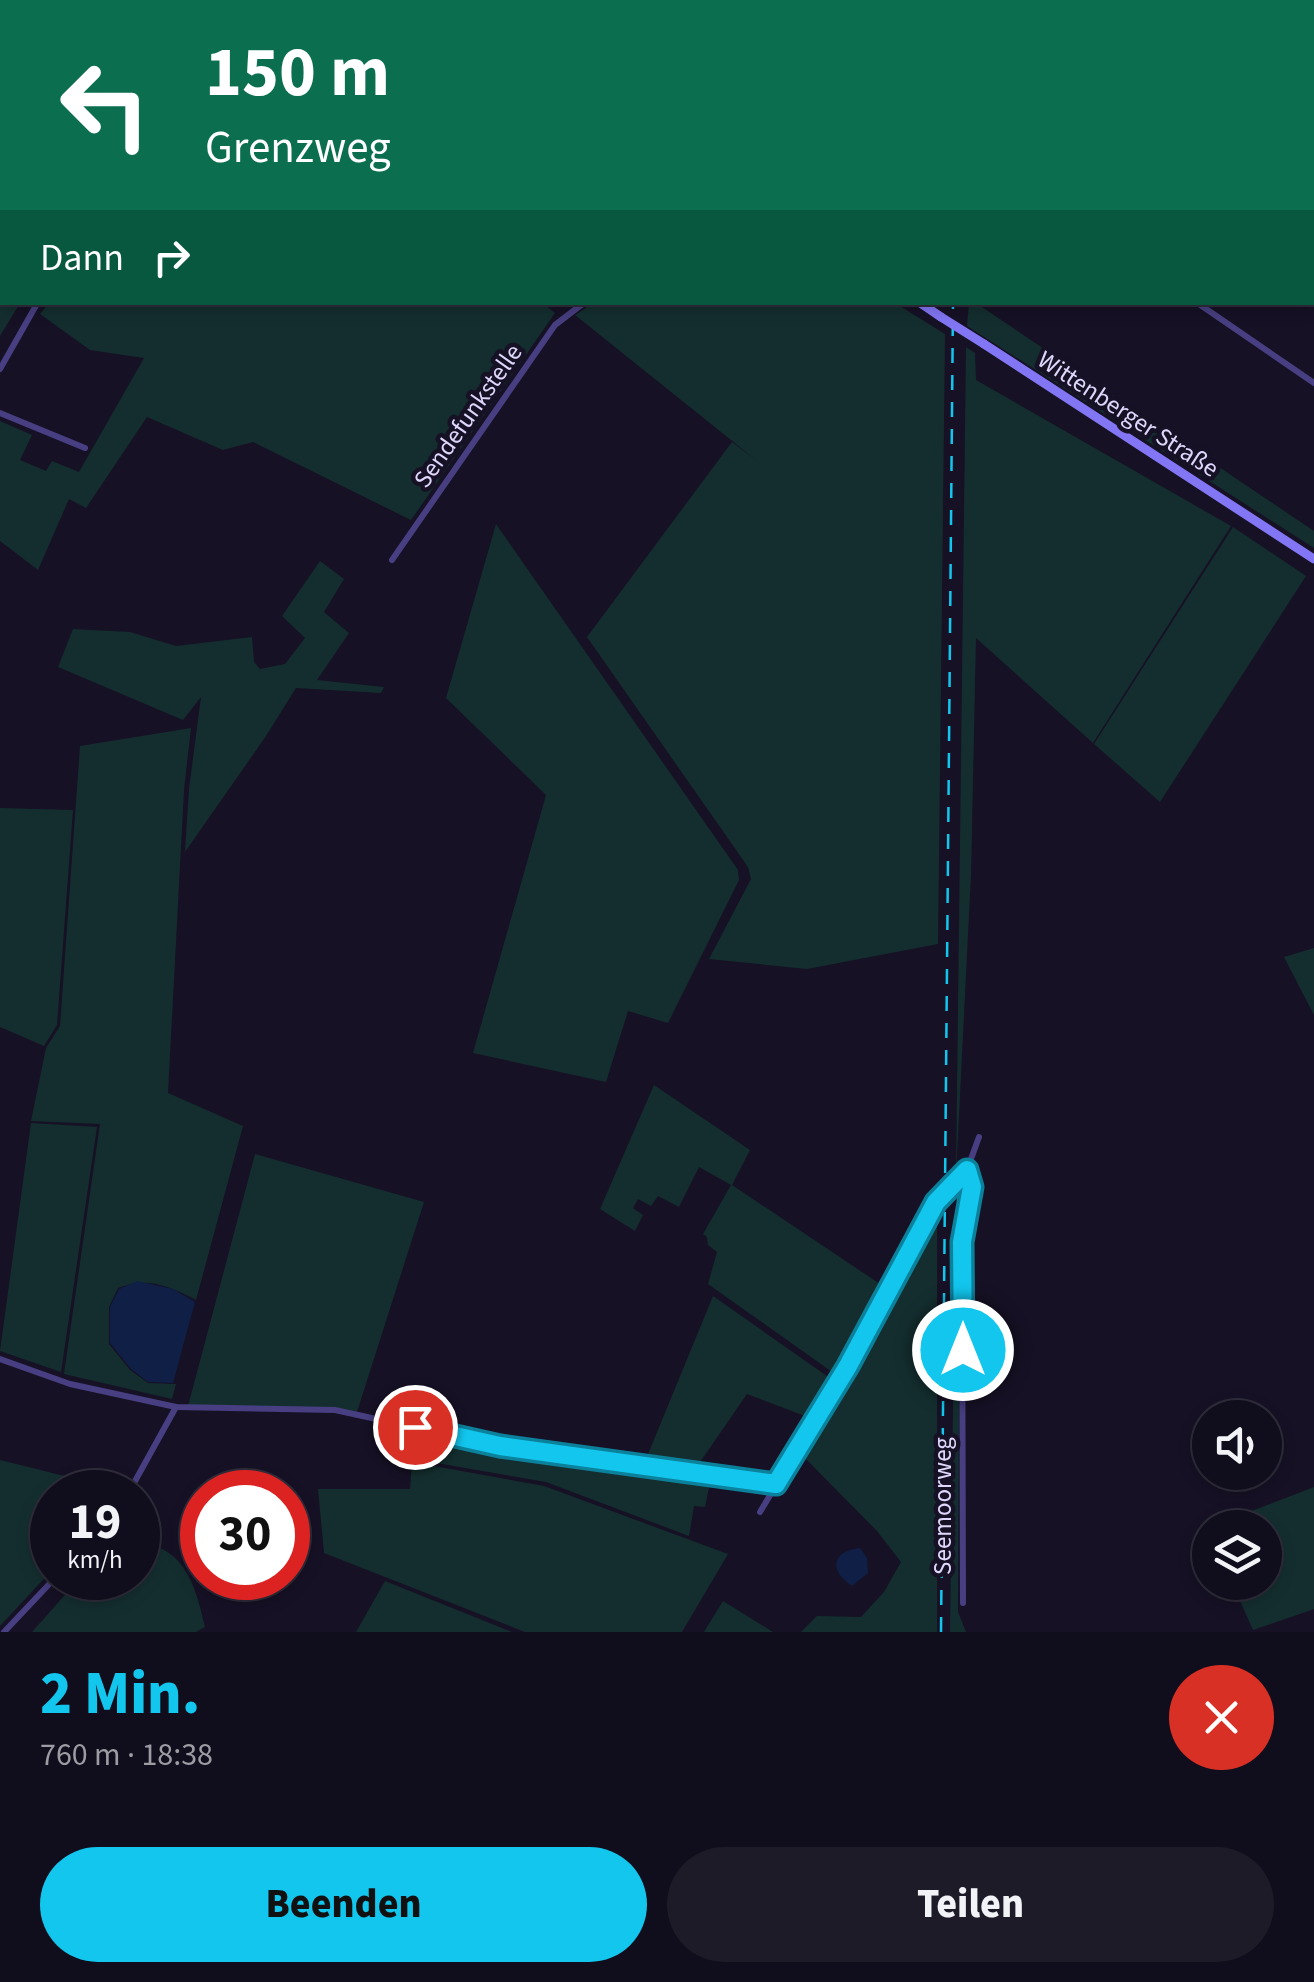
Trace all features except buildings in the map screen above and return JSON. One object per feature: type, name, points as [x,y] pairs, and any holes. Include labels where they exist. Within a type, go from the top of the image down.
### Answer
[{"type":"main road","name":"Wittenberger Straße","points":[[924,305],[1314,559]]},
{"type":"street","points":[[0,369],[36,305]]},
{"type":"street","name":"Sendefunkstelle","points":[[392,560],[555,325],[580,305]]},
{"type":"street","points":[[1200,305],[1314,383]]},
{"type":"street","points":[[0,413],[84,448]]},
{"type":"street","points":[[760,1512],[848,1366],[936,1202],[967,1170],[979,1137]]},
{"type":"street","name":"Seemoorweg","points":[[963,1604],[962,1242],[972,1187],[967,1170]]},
{"type":"street","points":[[0,1359],[70,1384],[176,1407],[334,1410],[500,1446],[776,1484]]},
{"type":"street","points":[[141,1470],[176,1407]]},
{"type":"street","points":[[4,1632],[34,1600]]},
{"type":"green space","points":[[0,305],[19,305],[0,336]]},
{"type":"green space","points":[[47,305],[545,305],[555,313],[411,520],[253,442],[223,450],[147,417],[86,508],[69,499],[38,570],[0,541],[0,421],[32,435],[20,460],[46,471],[52,461],[79,472],[144,358],[90,350],[40,314]]},
{"type":"green space","points":[[591,305],[898,305],[945,334],[938,944],[807,969],[709,959],[751,879],[748,867],[587,637],[732,442],[756,460],[575,315]]},
{"type":"green space","points":[[969,305],[979,305],[1314,531],[1314,548],[967,326]]},
{"type":"green space","points":[[966,347],[975,353],[976,380],[1231,526],[1093,743],[976,638],[971,875],[956,1175]]},
{"type":"green space","points":[[496,524],[738,870],[739,880],[668,1023],[628,1011],[606,1082],[473,1053],[546,795],[446,698]]},
{"type":"green space","points":[[1233,527],[1306,576],[1160,802],[1094,744]]},
{"type":"green space","points":[[320,561],[344,579],[324,612],[349,633],[317,680],[384,687],[381,693],[296,688],[185,852],[201,697],[183,720],[58,667],[73,629],[130,632],[176,646],[252,637],[254,662],[260,669],[285,664],[305,638],[282,616]]},
{"type":"green space","points":[[191,728],[184,790],[168,1093],[243,1126],[196,1300],[167,1287],[138,1283],[118,1288],[109,1307],[109,1344],[130,1370],[148,1383],[176,1384],[172,1399],[64,1374],[100,1124],[31,1121],[46,1048],[60,1026],[80,746]]},
{"type":"green space","points":[[0,808],[73,810],[57,1025],[44,1046],[0,1027]]},
{"type":"green space","points":[[1314,948],[1314,1015],[1284,957]]},
{"type":"green space","points":[[654,1085],[750,1150],[732,1185],[883,1286],[835,1374],[708,1284],[717,1252],[703,1234],[731,1185],[699,1167],[679,1207],[658,1196],[651,1206],[638,1199],[633,1208],[643,1215],[635,1231],[600,1209]]},
{"type":"green space","points":[[31,1123],[97,1127],[61,1372],[0,1351]]},
{"type":"green space","points":[[255,1154],[424,1202],[357,1412],[188,1406]]},
{"type":"green space","points":[[968,1181],[960,1242],[958,1612],[966,1632],[950,1632],[956,1189]]},
{"type":"green space","points":[[937,1207],[937,1632],[801,1632],[817,1616],[861,1617],[884,1592],[901,1562],[877,1531],[804,1457],[849,1384]]},
{"type":"green space","points":[[713,1296],[834,1381],[813,1419],[747,1394],[696,1468],[646,1459]]},
{"type":"green space","points":[[398,1428],[489,1447],[711,1478],[705,1507],[694,1506],[689,1536],[546,1482],[413,1459],[399,1452]]},
{"type":"green space","points":[[0,1460],[40,1470],[30,1470],[30,1594],[0,1626]]},
{"type":"green space","points":[[412,1462],[544,1486],[728,1554],[682,1632],[525,1632],[324,1553],[318,1489],[410,1489]]},
{"type":"green space","points":[[1314,1487],[1314,1609],[1253,1630],[1240,1600],[1282,1600],[1282,1510],[1254,1510]]},
{"type":"green space","points":[[160,1549],[180,1564],[180,1600],[198,1600],[205,1627],[196,1632],[32,1632],[60,1600],[160,1600]]},
{"type":"green space","points":[[385,1581],[512,1632],[356,1632]]},
{"type":"green space","points":[[723,1601],[773,1632],[704,1632]]},
{"type":"water","points":[[137,1281],[173,1289],[195,1302],[173,1383],[148,1382],[131,1369],[110,1343],[110,1307],[119,1289]]},
{"type":"water","points":[[860,1548],[867,1558],[868,1573],[852,1586],[839,1574],[836,1562],[843,1553]]},
{"type":"railway","points":[[941,1632],[953,305]]},
{"type":"route","points":[[415,1427],[500,1446],[776,1484],[848,1366],[936,1202],[967,1170],[972,1187],[962,1242],[963,1350]]}]
